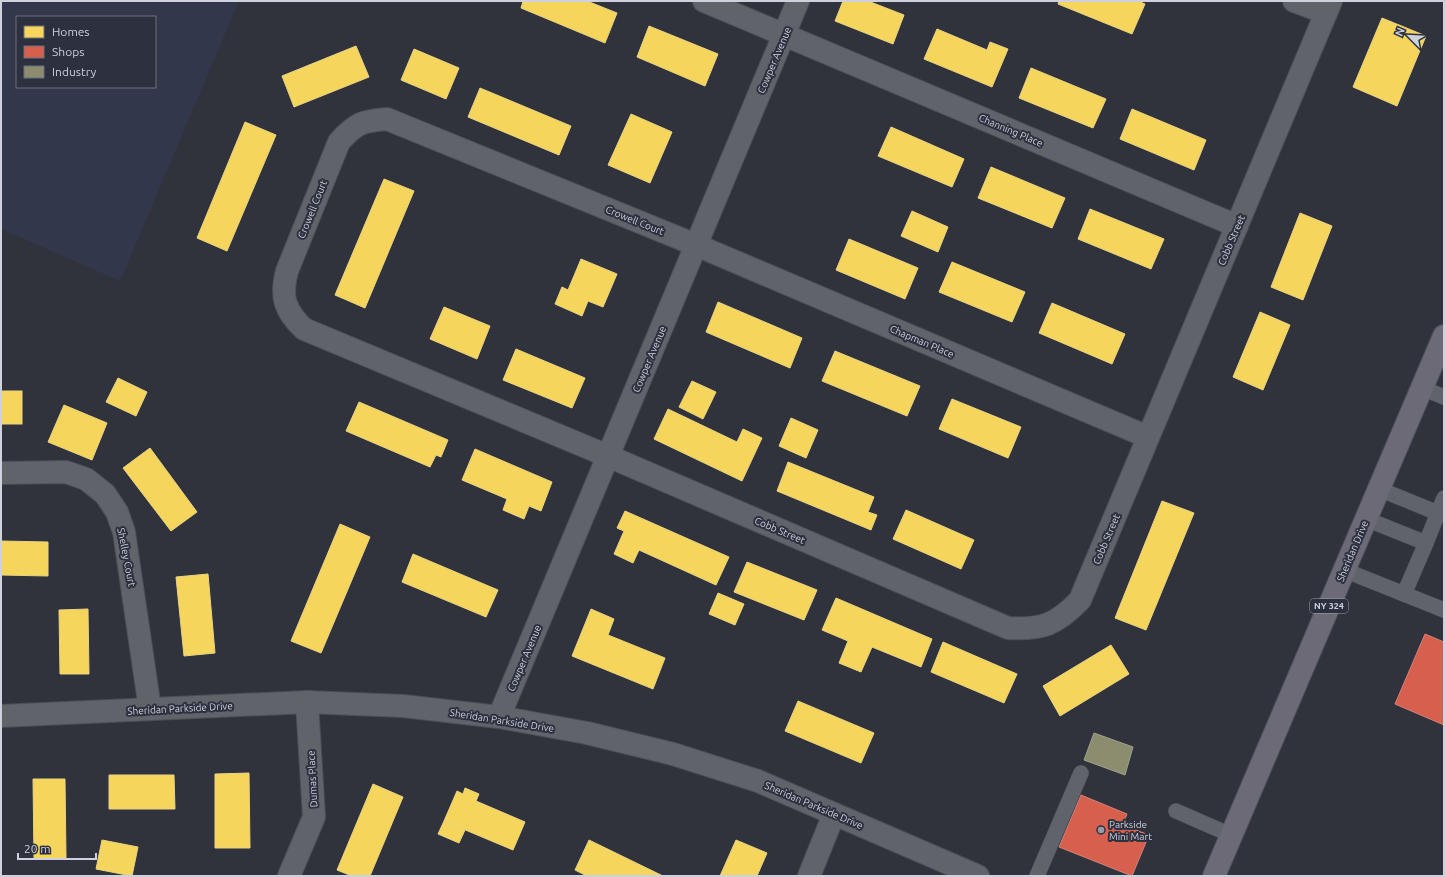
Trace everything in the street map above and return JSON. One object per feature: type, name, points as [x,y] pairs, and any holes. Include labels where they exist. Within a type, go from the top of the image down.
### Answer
[{"type":"main road","name":"Sheridan Drive","points":[[1214,876],[1444,336]]},
{"type":"street","name":"Channing Place","points":[[704,1],[1237,226]]},
{"type":"street","name":"Cowper Avenue","points":[[499,717],[798,1]]},
{"type":"street","points":[[1294,1],[1329,7]]},
{"type":"street","name":"Cobb Street","points":[[608,456],[1008,628],[1029,629],[1049,624],[1065,615],[1080,600],[1329,7]]},
{"type":"street","name":"Crowell Court","points":[[608,456],[304,329],[293,318],[285,303],[283,285],[287,271],[339,142],[351,128],[367,120],[387,119],[696,246]]},
{"type":"street","name":"Chapman Place","points":[[696,246],[1148,437]]},
{"type":"street","name":"Shelley Court","points":[[1,473],[66,472],[86,479],[105,494],[117,512],[124,532],[150,709]]},
{"type":"street","name":"Sheridan Parkside Drive","points":[[1,716],[307,702],[403,706],[499,717],[586,733],[673,754],[758,781],[978,876]]},
{"type":"street","name":"Dumas Place","points":[[289,876],[314,817],[307,702]]},
{"type":"street","points":[[809,876],[834,814]]},
{"type":"lane","points":[[1422,388],[1444,397]]},
{"type":"lane","points":[[1379,489],[1438,514]]},
{"type":"lane","points":[[1404,594],[1444,498]]},
{"type":"lane","points":[[1366,519],[1426,543]]},
{"type":"lane","points":[[1344,570],[1444,610]]},
{"type":"lane","points":[[1037,876],[1081,773]]},
{"type":"lane","points":[[1176,811],[1232,834]]},
{"type":"shaded area","points":[[1,1],[239,1],[120,281],[1,229]]},
{"type":"building: Homes","points":[[523,1],[587,1],[617,13],[605,43],[521,8]]},
{"type":"building: Homes","points":[[843,1],[868,1],[904,15],[893,44],[835,21]]},
{"type":"building: Homes","points":[[1059,1],[1138,1],[1145,4],[1132,34],[1058,4]]},
{"type":"building: Homes","points":[[1382,18],[1426,36],[1397,106],[1353,87]]},
{"type":"building: Homes","points":[[649,26],[718,54],[705,86],[637,57]]},
{"type":"building: Homes","points":[[937,29],[987,50],[990,42],[1008,49],[992,87],[924,59]]},
{"type":"building: Homes","points":[[356,46],[369,77],[294,107],[282,76]]},
{"type":"building: Homes","points":[[414,49],[459,68],[446,99],[401,80]]},
{"type":"building: Homes","points":[[1031,68],[1106,99],[1093,128],[1019,98]]},
{"type":"building: Homes","points":[[480,88],[571,126],[559,155],[468,117]]},
{"type":"building: Homes","points":[[1132,109],[1206,140],[1194,170],[1120,139]]},
{"type":"building: Homes","points":[[631,114],[672,132],[650,183],[608,165]]},
{"type":"building: Homes","points":[[245,122],[276,135],[227,251],[197,238]]},
{"type":"building: Homes","points":[[891,127],[964,159],[952,187],[878,156]]},
{"type":"building: Homes","points":[[991,167],[1065,198],[1052,228],[978,198]]},
{"type":"building: Homes","points":[[384,179],[414,191],[365,308],[335,295]]},
{"type":"building: Homes","points":[[1090,209],[1164,239],[1151,269],[1078,239]]},
{"type":"building: Homes","points":[[912,211],[948,227],[938,252],[901,236]]},
{"type":"building: Homes","points":[[1300,213],[1332,226],[1303,300],[1271,287]]},
{"type":"building: Homes","points":[[849,239],[918,268],[905,299],[836,270]]},
{"type":"building: Homes","points":[[581,259],[617,274],[603,307],[588,301],[582,316],[555,304],[562,287],[568,290]]},
{"type":"building: Homes","points":[[952,262],[1025,292],[1012,322],[939,292]]},
{"type":"building: Homes","points":[[718,302],[802,338],[790,368],[706,332]]},
{"type":"building: Homes","points":[[1052,303],[1125,334],[1112,364],[1039,333]]},
{"type":"building: Homes","points":[[444,307],[490,326],[477,359],[430,339]]},
{"type":"building: Homes","points":[[1260,312],[1290,325],[1263,390],[1233,377]]},
{"type":"building: Homes","points":[[516,349],[585,378],[572,408],[503,380]]},
{"type":"building: Homes","points":[[835,351],[920,386],[907,416],[822,381]]},
{"type":"building: Homes","points":[[118,378],[147,392],[136,416],[106,402]]},
{"type":"building: Homes","points":[[692,381],[716,392],[703,419],[679,407]]},
{"type":"building: Homes","points":[[1,391],[22,391],[22,424],[1,424]]},
{"type":"building: Homes","points":[[952,399],[1021,427],[1008,458],[939,429]]},
{"type":"building: Homes","points":[[359,402],[448,440],[441,457],[436,455],[430,467],[346,431]]},
{"type":"building: Homes","points":[[64,405],[107,423],[92,460],[48,442]]},
{"type":"building: Homes","points":[[668,409],[737,442],[743,429],[762,438],[742,481],[654,439]]},
{"type":"building: Homes","points":[[791,418],[818,430],[806,458],[779,446]]},
{"type":"building: Homes","points":[[150,448],[197,512],[171,531],[123,468]]},
{"type":"building: Homes","points":[[475,449],[552,482],[541,511],[529,506],[524,519],[503,510],[507,499],[462,480]]},
{"type":"building: Homes","points":[[788,462],[874,497],[868,512],[877,515],[871,530],[777,491]]},
{"type":"building: Homes","points":[[1162,501],[1194,513],[1146,630],[1115,618]]},
{"type":"building: Homes","points":[[906,510],[974,540],[961,569],[893,539]]},
{"type":"building: Homes","points":[[625,511],[729,557],[716,585],[639,550],[633,563],[614,554],[624,531],[617,528]]},
{"type":"building: Homes","points":[[340,524],[370,537],[321,653],[291,641]]},
{"type":"building: Homes","points":[[1,541],[48,542],[48,576],[1,575]]},
{"type":"building: Homes","points":[[413,554],[498,590],[486,617],[402,582]]},
{"type":"building: Homes","points":[[747,562],[817,590],[804,620],[734,592]]},
{"type":"building: Homes","points":[[208,574],[215,653],[184,656],[176,577]]},
{"type":"building: Homes","points":[[718,593],[744,604],[735,625],[709,614]]},
{"type":"building: Homes","points":[[836,598],[932,639],[921,667],[872,647],[861,672],[839,663],[848,641],[822,630]]},
{"type":"building: Homes","points":[[88,609],[89,674],[60,674],[59,610]]},
{"type":"building: Homes","points":[[591,609],[614,619],[608,635],[665,658],[653,689],[572,656]]},
{"type":"building: Homes","points":[[943,642],[1017,674],[1004,703],[931,672]]},
{"type":"building: Homes","points":[[1111,645],[1129,674],[1060,716],[1043,686]]},
{"type":"building: Homes","points":[[798,701],[874,733],[861,763],[785,731]]},
{"type":"building: Homes","points":[[249,773],[250,848],[215,848],[215,774]]},
{"type":"building: Homes","points":[[109,775],[174,775],[175,809],[109,809]]},
{"type":"building: Homes","points":[[33,779],[65,779],[66,858],[34,859]]},
{"type":"building: Homes","points":[[373,784],[403,797],[370,876],[352,876],[337,870]]},
{"type":"building: Homes","points":[[465,788],[479,794],[476,801],[525,822],[513,850],[444,821],[457,791],[463,794]]},
{"type":"building: Homes","points":[[444,821],[465,830],[459,843],[438,834]]},
{"type":"building: Homes","points":[[102,840],[138,847],[132,876],[96,869]]},
{"type":"building: Homes","points":[[589,840],[663,876],[587,876],[575,870]]},
{"type":"building: Homes","points":[[736,840],[767,853],[757,876],[720,876]]},
{"type":"building: Shops","points":[[1425,634],[1444,642],[1444,725],[1395,704]]},
{"type":"building: Shops","name":"Parkside Mini Mart","points":[[1081,795],[1127,814],[1123,825],[1149,835],[1132,876],[1059,847]]},
{"type":"building: Industry","points":[[1094,733],[1133,747],[1125,775],[1084,760]]},
{"type":"place","name":"Parkside Mini Mart","points":[[1101,830]]}]
